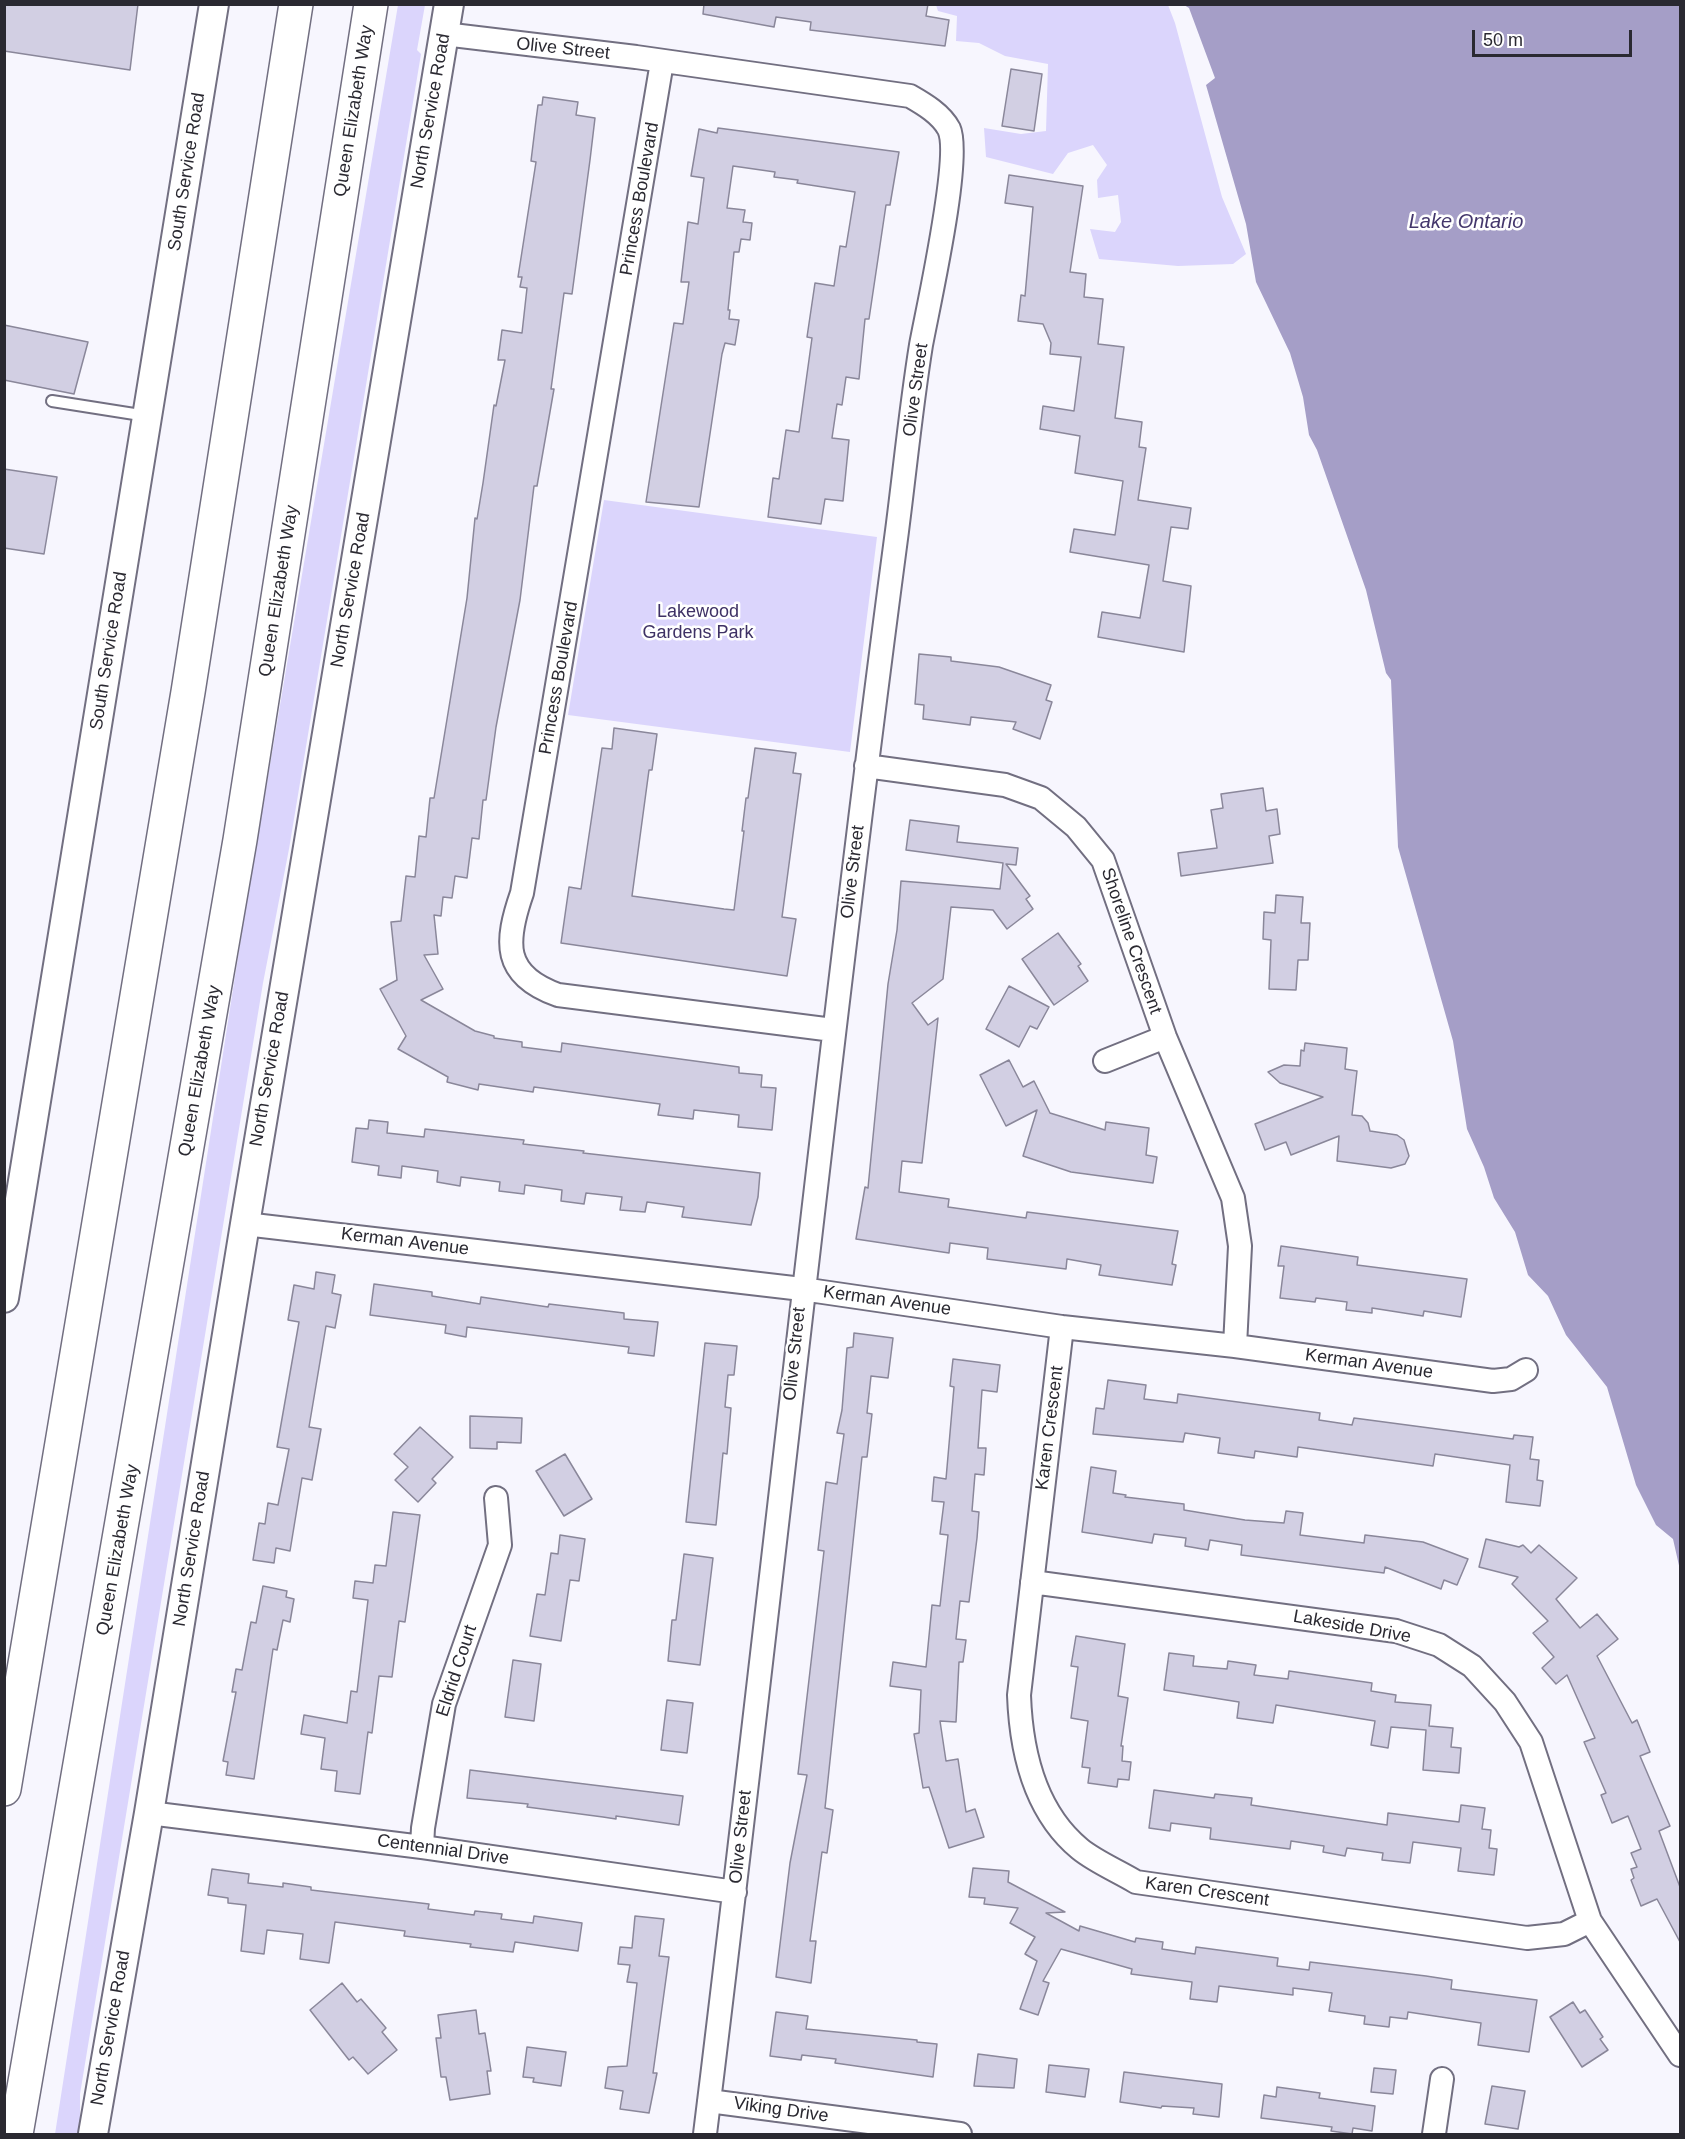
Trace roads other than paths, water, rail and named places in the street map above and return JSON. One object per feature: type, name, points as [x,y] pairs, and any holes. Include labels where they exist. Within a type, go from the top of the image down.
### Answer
[{"type":"highway","points":[[4,1789],[190,681],[296,4]]},
{"type":"highway","name":"Queen Elizabeth Way","points":[[16,2134],[240,840],[371,4]]},
{"type":"street","name":"South Service Road","points":[[4,1298],[14,1182],[147,416],[214,4]]},
{"type":"street","name":"North Service Road","points":[[93,2134],[149,1813],[244,1224],[449,4]]},
{"type":"street","name":"Olive Street","points":[[444,34],[910,96],[929,107],[948,128],[952,145],[948,194],[921,350],[833,1030],[735,1892],[705,2134]]},
{"type":"street","name":"Princess Boulevard","points":[[662,62],[522,892],[511,924],[512,959],[518,970],[537,987],[558,995],[833,1030]]},
{"type":"street","name":"Shoreline Crescent","points":[[866,766],[1005,785],[1041,798],[1076,827],[1103,860],[1165,1036],[1233,1198],[1239,1246],[1235,1346]]},
{"type":"street","name":"Shoreline Crescent","points":[[1105,1061],[1165,1036]]},
{"type":"street","name":"Kerman Avenue","points":[[244,1224],[802,1289],[1062,1327],[1235,1346],[1493,1381],[1511,1379],[1526,1370]]},
{"type":"street","name":"Karen Crescent","points":[[1062,1327],[1019,1695],[1021,1735],[1033,1783],[1055,1820],[1080,1850],[1136,1882],[1503,1935],[1527,1938],[1564,1934],[1590,1921]]},
{"type":"street","name":"Eldrid Court","points":[[422,1847],[423,1828],[444,1704],[500,1545],[496,1497]]},
{"type":"street","name":"Lakeside Drive","points":[[1032,1582],[1396,1630],[1439,1645],[1472,1666],[1505,1702],[1531,1742],[1590,1921],[1680,2055]]},
{"type":"street","name":"Centennial Drive","points":[[149,1813],[422,1847],[735,1892]]},
{"type":"street","points":[[1434,2134],[1442,2079]]},
{"type":"street","name":"Viking Drive","points":[[709,2101],[960,2134]]},
{"type":"lane","points":[[52,401],[147,416]]},
{"type":"water","name":"Lake Ontario","points":[[1184,5],[1680,5],[1680,1570],[1673,1539],[1656,1525],[1636,1485],[1607,1387],[1566,1335],[1548,1296],[1528,1275],[1515,1232],[1494,1198],[1484,1167],[1467,1129],[1453,1041],[1398,847],[1391,680],[1386,673],[1366,590],[1317,450],[1309,435],[1303,397],[1290,353],[1256,282],[1246,224],[1206,85],[1215,78],[1189,8]]},
{"type":"park label","name":"Lakewood Gardens Park","points":[[698,622]]}]
